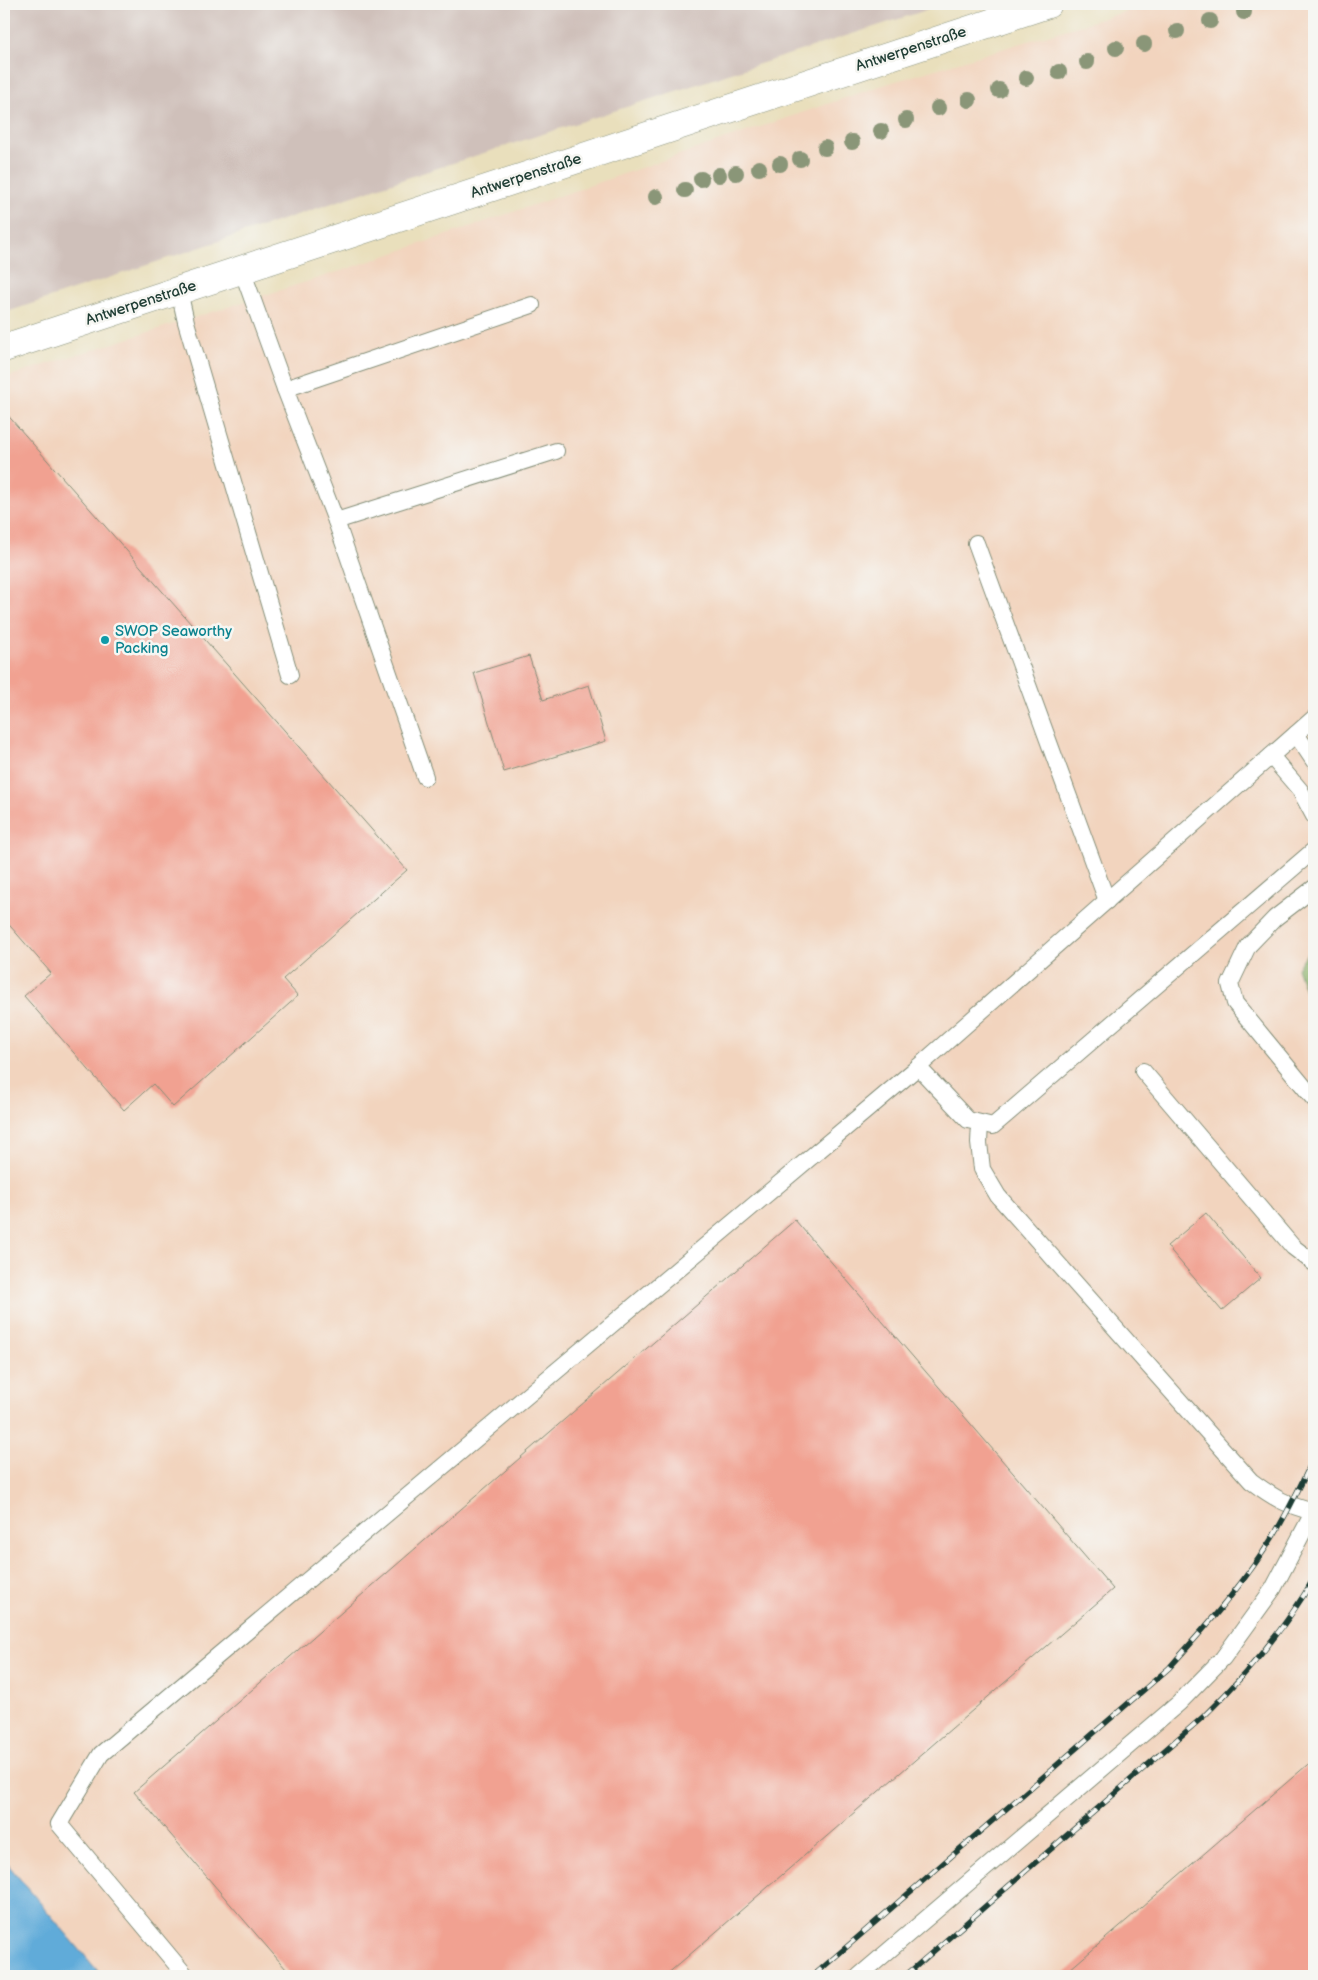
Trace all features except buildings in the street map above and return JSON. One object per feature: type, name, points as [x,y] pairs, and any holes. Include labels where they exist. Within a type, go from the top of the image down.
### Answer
[{"type":"street","name":"Antwerpenstraße","points":[[4,348],[1048,4]]},
{"type":"lane","points":[[242,270],[285,389],[336,520],[425,777]]},
{"type":"lane","points":[[179,291],[186,322],[290,675]]},
{"type":"lane","points":[[285,389],[532,304]]},
{"type":"lane","points":[[336,520],[556,451]]},
{"type":"lane","points":[[976,542],[1107,901]]},
{"type":"lane","points":[[186,1976],[59,1824],[101,1754],[918,1067],[1314,718]]},
{"type":"lane","points":[[1296,734],[1314,761]]},
{"type":"lane","points":[[1271,756],[1300,790],[1314,816]]},
{"type":"lane","points":[[918,1067],[968,1120],[993,1126],[1314,850]]},
{"type":"lane","points":[[1314,888],[1275,918],[1248,946],[1230,984],[1235,1003],[1314,1099]]},
{"type":"lane","points":[[1143,1071],[1293,1247],[1314,1263]]},
{"type":"lane","points":[[860,1976],[1179,1703],[1223,1658],[1273,1589],[1314,1511],[1290,1506],[1251,1481],[998,1196],[982,1169],[979,1143],[980,1123]]},
{"type":"shaded area","points":[[4,4],[945,4],[413,176],[4,313]]},
{"type":"shaded area","points":[[1150,4],[1314,4],[1314,1976],[102,1976],[4,1860],[4,378],[347,269],[880,86]]},
{"type":"green space","points":[[1314,943],[1314,1016],[1297,968]]},
{"type":"water","points":[[4,1860],[102,1976],[4,1976]]},
{"type":"railway","points":[[813,1976],[1169,1668],[1206,1626],[1252,1568],[1284,1518],[1314,1458]]},
{"type":"railway","points":[[905,1976],[1204,1716],[1264,1651],[1303,1597],[1314,1578]]},
{"type":"place","name":"SWOP Seaworthy Packing","points":[[105,640]]}]
